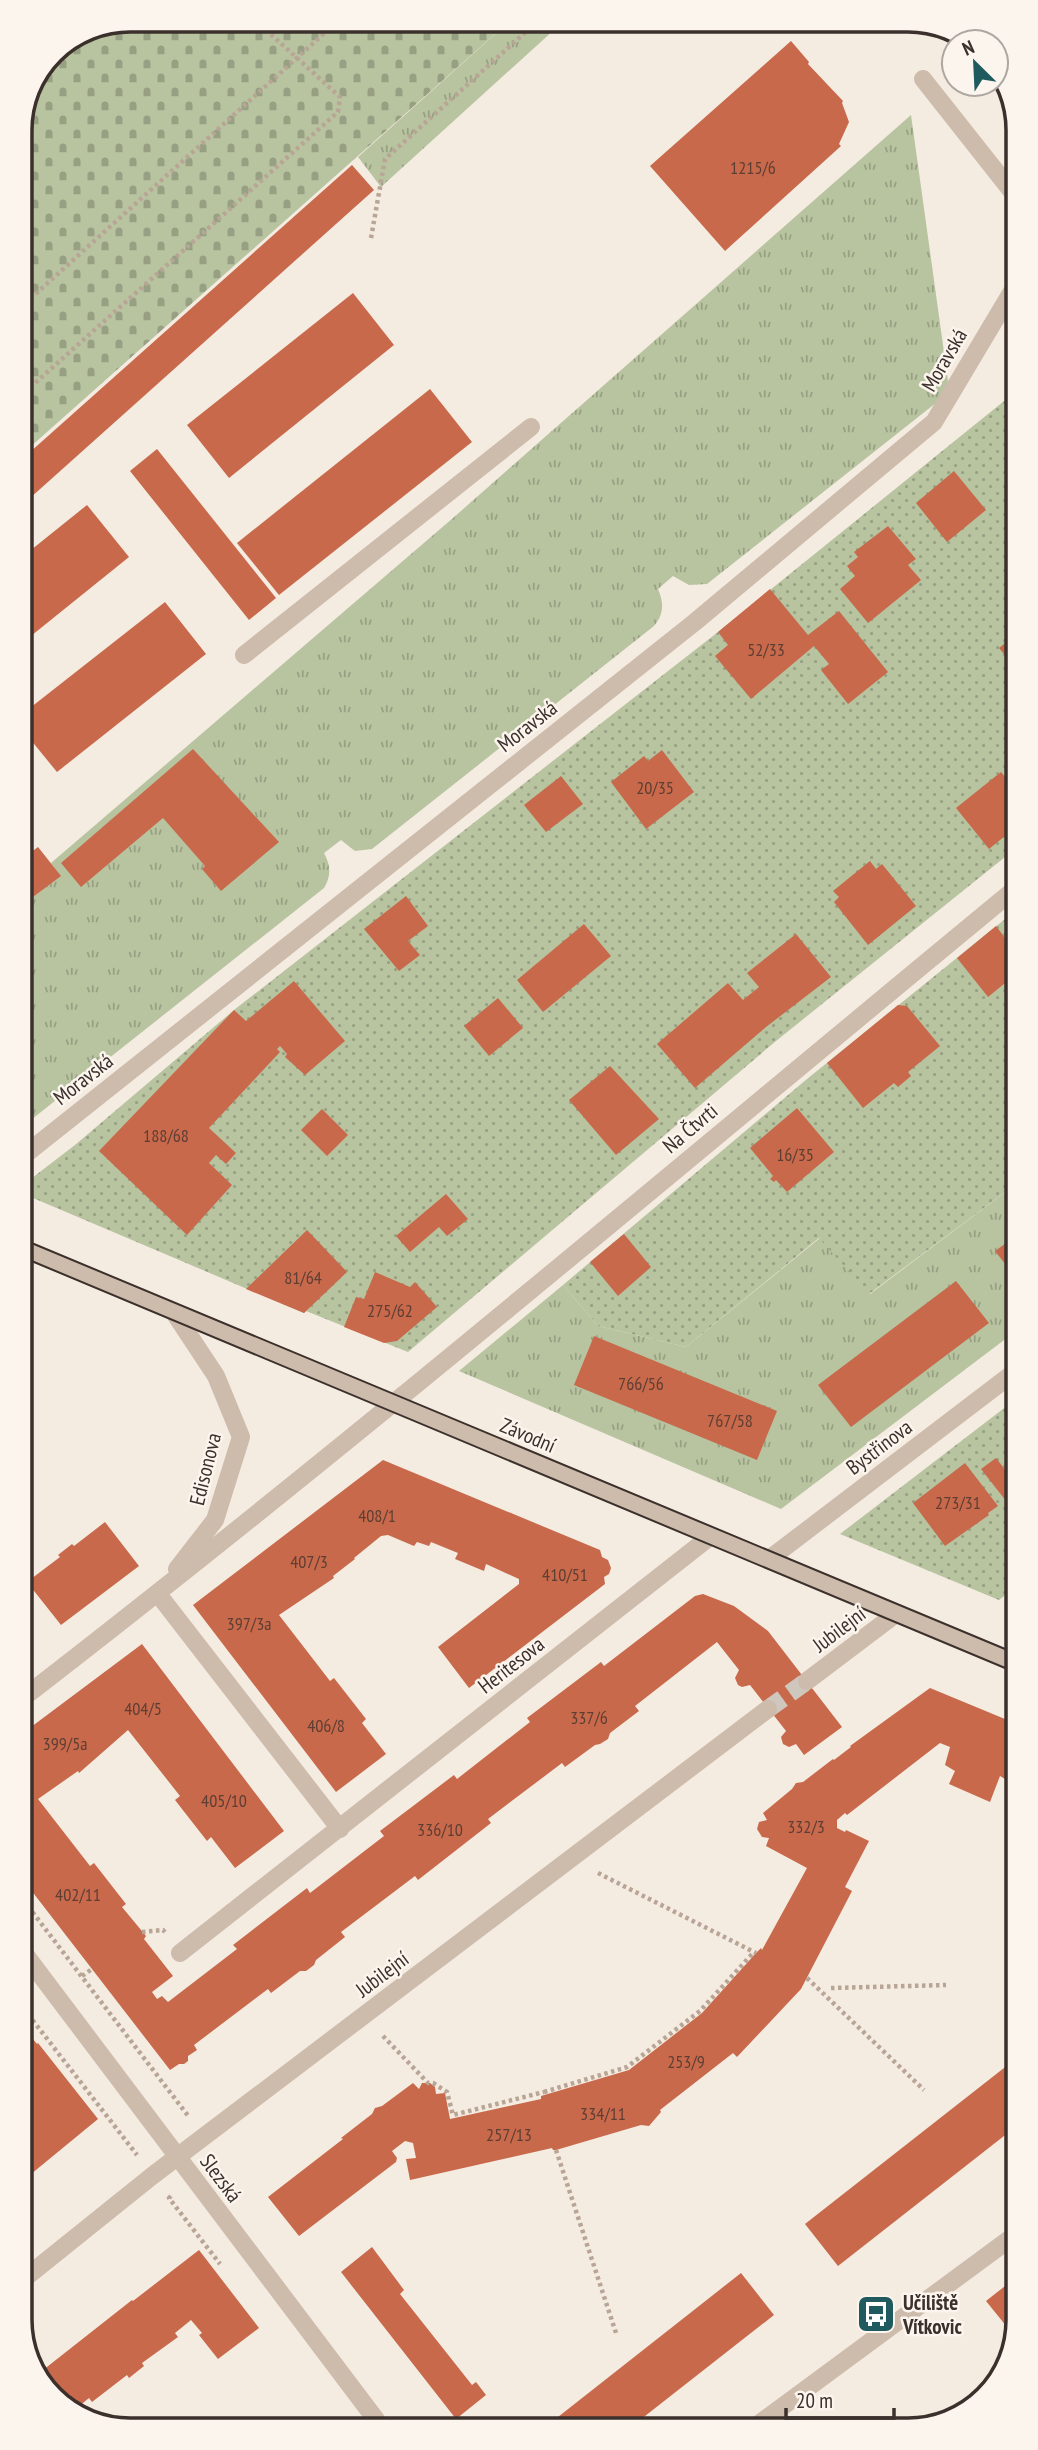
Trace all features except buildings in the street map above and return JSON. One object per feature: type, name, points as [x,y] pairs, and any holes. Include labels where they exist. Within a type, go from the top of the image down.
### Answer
[{"type":"street","points":[[923,79],[1006,184]]},
{"type":"street","name":"Moravská","points":[[32,1149],[695,622],[934,422],[1006,301]]},
{"type":"street","points":[[244,655],[531,427]]},
{"type":"street","name":"Na Čtvrti","points":[[394,1403],[1006,896]]},
{"type":"street","name":"Závodní","points":[[32,1252],[1006,1658]]},
{"type":"street","name":"Edisonova","points":[[158,1594],[215,1520],[241,1437],[216,1376],[173,1311]]},
{"type":"street","name":"Bystřinova","points":[[768,1560],[1006,1379]]},
{"type":"street","name":"Edisonova","points":[[32,1691],[158,1594],[394,1403]]},
{"type":"street","name":"Heritesova","points":[[180,1953],[711,1536]]},
{"type":"street","points":[[158,1594],[340,1829]]},
{"type":"street","name":"Jubilejní","points":[[807,1681],[897,1613]]},
{"type":"street","name":"Jubilejní","points":[[32,2272],[177,2157],[768,1709]]},
{"type":"street","name":"Slezská","points":[[32,1964],[375,2418]]},
{"type":"street","points":[[767,2418],[1006,2241]]},
{"type":"path","points":[[32,386],[338,112],[340,97],[268,32]]},
{"type":"path","points":[[32,297],[325,32]]},
{"type":"path","points":[[371,238],[385,159],[526,32]]},
{"type":"path","points":[[382,2035],[428,2083],[433,2083],[447,2092],[453,2115],[544,2093],[627,2067],[700,2011],[755,1952],[597,1873]]},
{"type":"path","points":[[32,1910],[194,2123]]},
{"type":"path","points":[[142,1932],[163,1930]]},
{"type":"path","points":[[82,1976],[92,1969]]},
{"type":"path","points":[[807,1978],[924,2090]]},
{"type":"path","points":[[831,1988],[946,1985]]},
{"type":"path","points":[[32,2019],[143,2162]]},
{"type":"path","points":[[556,2150],[616,2333]]},
{"type":"green space","points":[[116,32],[497,32],[32,445],[32,123],[42,86],[65,56],[80,45]]},
{"type":"green space","points":[[497,32],[552,32],[381,187],[358,157]]},
{"type":"green space","points":[[911,115],[948,381],[946,395],[707,584],[689,585],[673,576],[658,589],[662,608],[654,626],[372,849],[355,851],[341,840],[324,853],[329,871],[324,888],[32,1119],[32,898],[60,876],[51,863],[453,518]]},
{"type":"green space","points":[[1006,399],[1006,856],[776,1041],[408,1352],[306,1311],[304,1313],[32,1198],[32,1178],[75,1145],[234,1010],[718,632]]},
{"type":"green space","points":[[1006,918],[1006,1191],[869,1294],[819,1238],[686,1347],[598,1326],[563,1285],[807,1079]]},
{"type":"green space","points":[[1006,1192],[1006,1339],[781,1509],[459,1371],[563,1285],[598,1326],[686,1347],[820,1238],[870,1294]]},
{"type":"green space","points":[[1006,1407],[1006,1595],[999,1600],[840,1534]]},
{"type":"tunnel","points":[[768,1709],[807,1681]]},
{"type":"tram line","points":[[32,1243],[1006,1649]]},
{"type":"tram line","points":[[32,1261],[1006,1668]]},
{"type":"place","name":"Učiliště Vítkovic","points":[[876,2314]]}]
